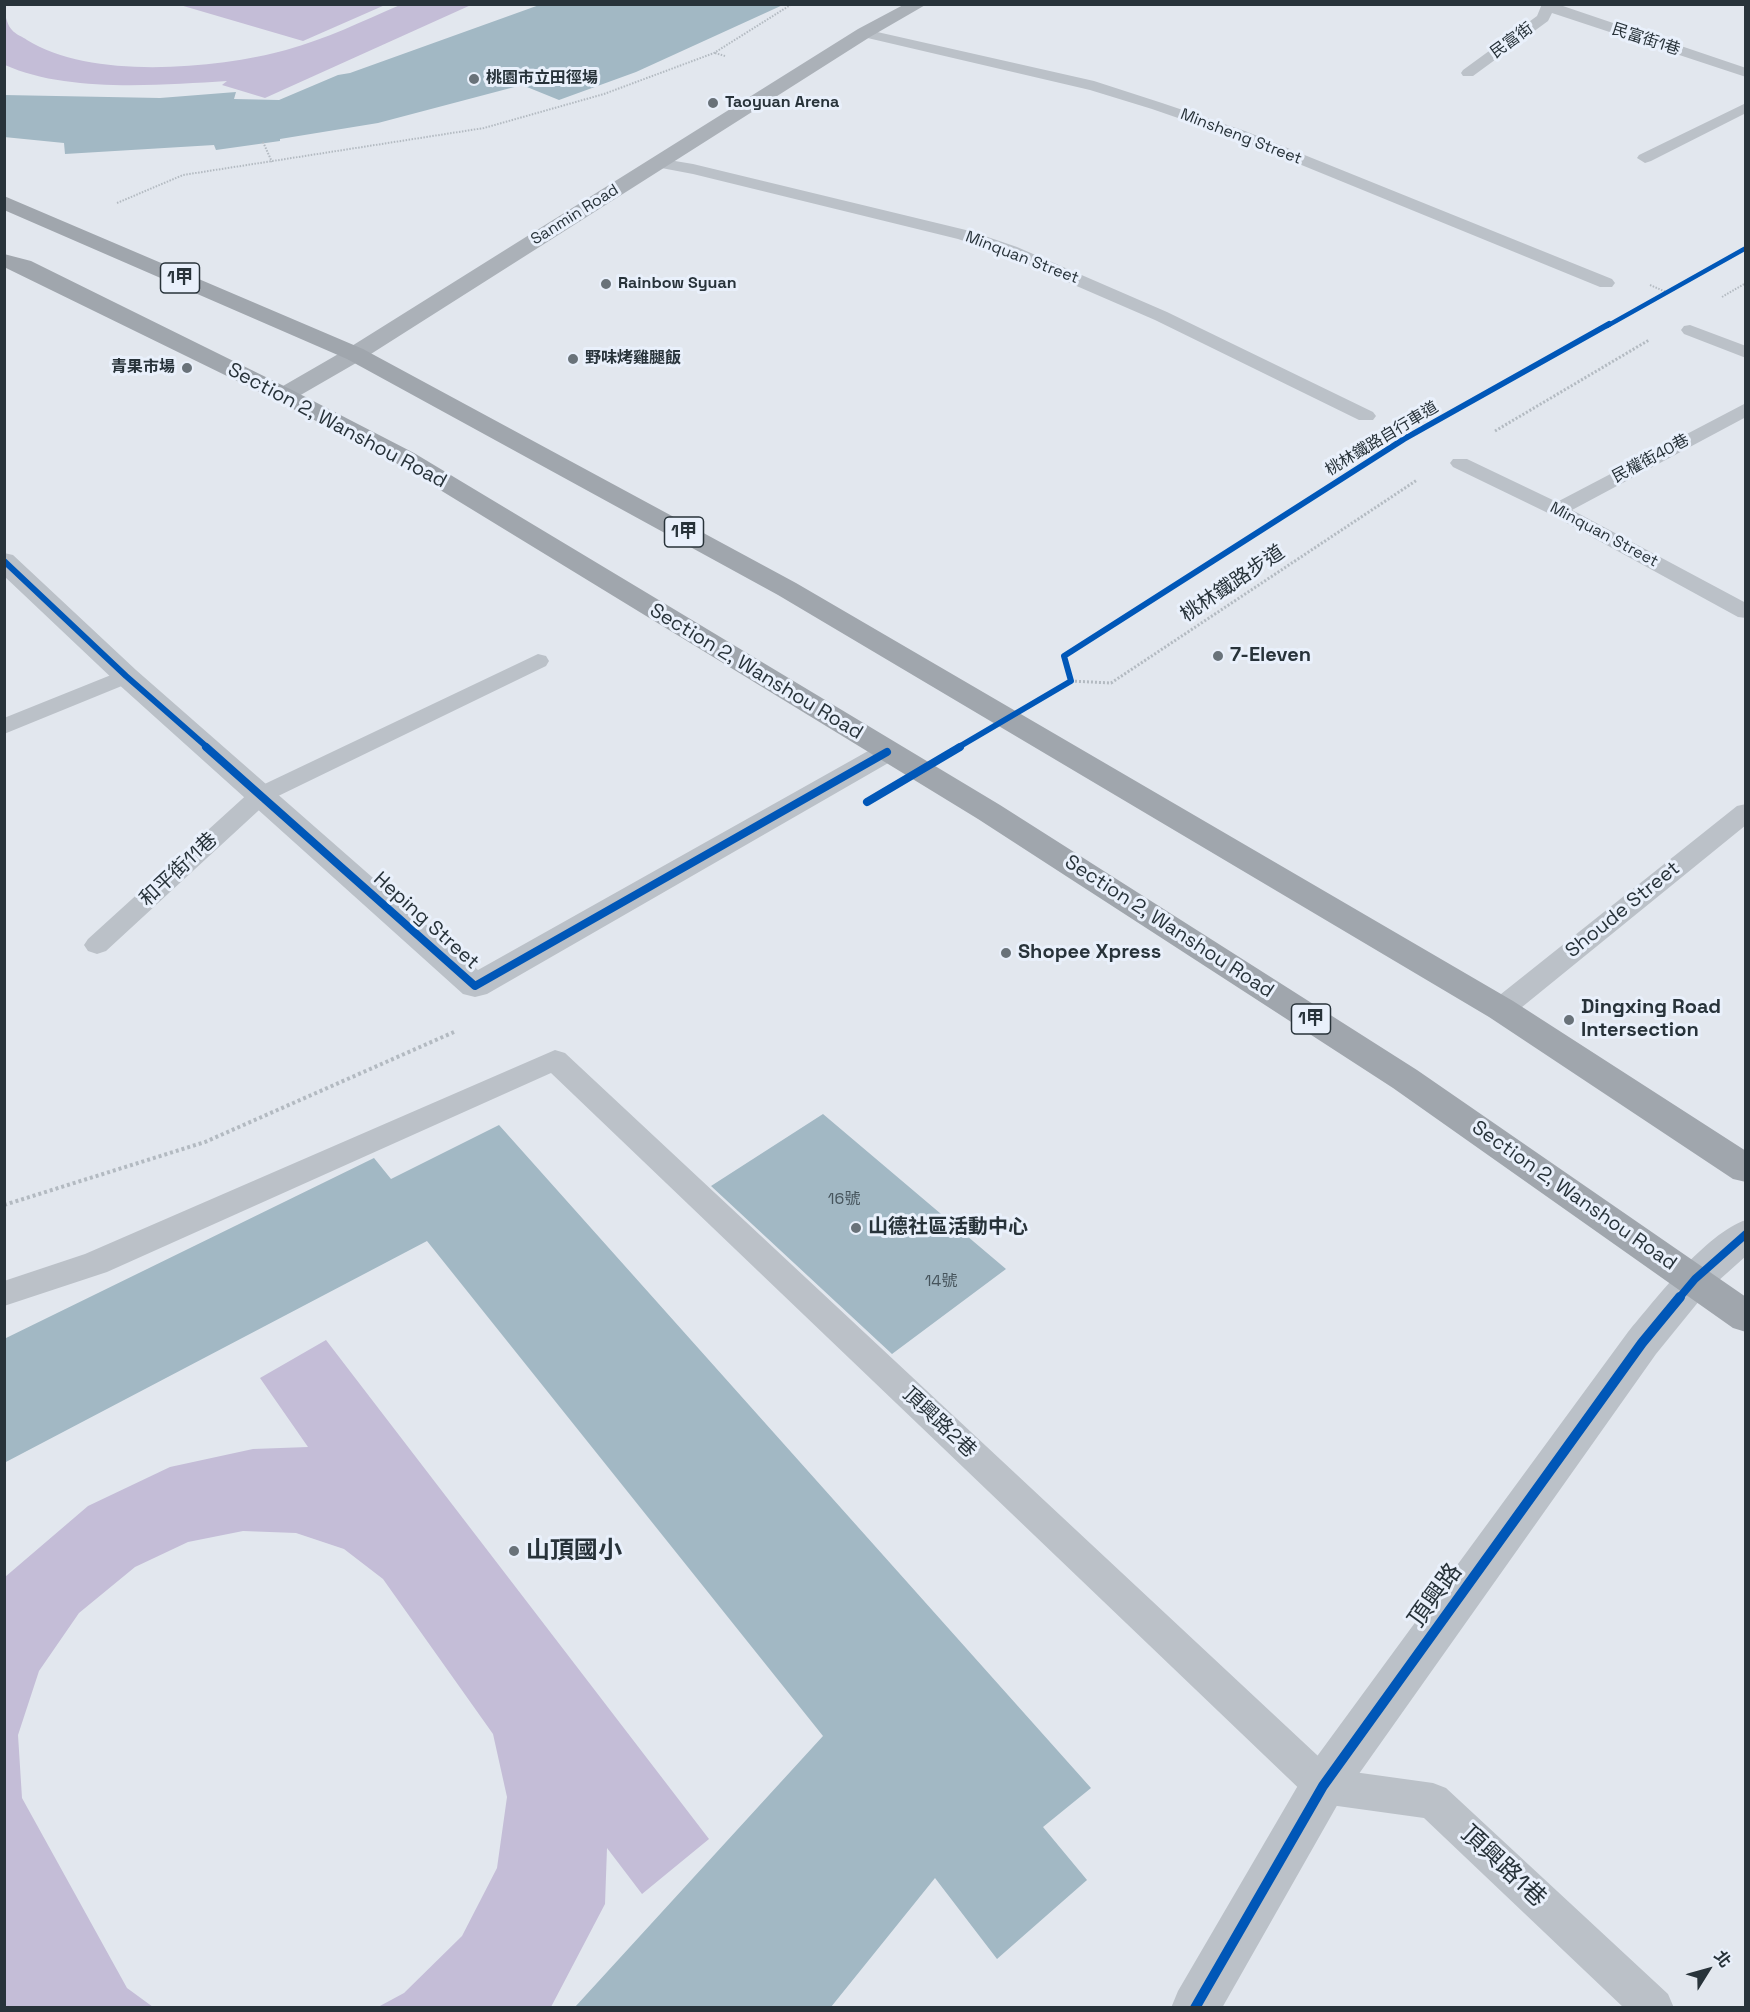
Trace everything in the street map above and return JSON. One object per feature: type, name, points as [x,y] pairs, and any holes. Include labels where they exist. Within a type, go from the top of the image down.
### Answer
[{"type":"main road","name":"1甲","points":[[4,202],[355,354],[787,589],[1501,1009],[1746,1169]]},
{"type":"main road","name":"Section 2, Wanshou Road","points":[[4,260],[23,267],[284,395],[405,458],[989,812],[1405,1079],[1695,1279],[1746,1317]]},
{"type":"street","name":"Sanmin Road","points":[[864,33],[898,4]]},
{"type":"street","name":"Sanmin Road","points":[[284,395],[355,354],[864,33],[919,4]]},
{"type":"street","name":"Heping Street","points":[[4,561],[126,676],[475,986],[888,752]]},
{"type":"street","name":"頂興路","points":[[1195,2007],[1323,1786],[1642,1344],[1695,1279],[1746,1234]]},
{"type":"lane","name":"民富街1巷","points":[[1548,6],[1746,72]]},
{"type":"lane","name":"民富街","points":[[1468,73],[1544,18],[1548,6]]},
{"type":"lane","name":"Minsheng Street","points":[[864,33],[1094,86],[1177,113],[1239,134],[1606,283]]},
{"type":"lane","points":[[1645,158],[1746,107]]},
{"type":"lane","name":"Minquan Street","points":[[657,163],[693,169],[964,235],[1011,251],[1161,316],[1366,416]]},
{"type":"lane","points":[[1690,330],[1746,353]]},
{"type":"lane","name":"民權街40巷","points":[[1557,510],[1746,409]]},
{"type":"lane","name":"Minquan Street","points":[[1460,463],[1557,510],[1746,612]]},
{"type":"lane","name":"和平街11巷","points":[[98,945],[261,795],[538,661]]},
{"type":"lane","points":[[4,727],[126,676]]},
{"type":"lane","name":"Shoude Street","points":[[1501,1009],[1746,812]]},
{"type":"lane","name":"頂興路2巷","points":[[4,1294],[96,1263],[555,1060],[1323,1786]]},
{"type":"lane","name":"頂興路1巷","points":[[1323,1786],[1433,1801],[1654,2007]]},
{"type":"path","points":[[112,205],[183,175],[484,128],[604,94],[714,53],[792,4]]},
{"type":"path","points":[[714,53],[726,56]]},
{"type":"path","points":[[263,142],[272,162]]},
{"type":"path","points":[[1719,299],[1746,283]]},
{"type":"path","points":[[1657,297],[1674,287]]},
{"type":"path","points":[[1486,437],[1655,336]]},
{"type":"path","points":[[1008,718],[1070,677]]},
{"type":"shaded area","points":[[180,5],[385,5],[303,41]]},
{"type":"shaded area","points":[[400,5],[471,5],[265,98],[222,85],[227,81],[144,85],[85,83],[56,80],[5,65],[5,14],[9,26],[15,33],[53,53],[118,66],[154,67],[225,62],[286,50],[330,35]]},
{"type":"shaded area","points":[[326,1340],[709,1839],[642,1894],[607,1848],[605,1904],[551,2007],[378,2007],[404,1993],[462,1936],[497,1868],[507,1797],[493,1734],[383,1579],[344,1549],[296,1533],[243,1531],[188,1542],[135,1567],[79,1613],[39,1671],[18,1735],[22,1798],[127,1988],[153,2007],[7,2007],[4,2003],[5,1577],[88,1506],[170,1467],[253,1449],[308,1447],[260,1378]]},
{"type":"building","name":"桃園市立田徑場","points":[[542,4],[785,4],[636,72],[559,100],[522,85],[378,123],[216,150],[214,145],[65,154],[64,143],[4,137],[4,95],[160,98],[236,92],[234,99],[279,100],[338,75],[350,73]]},
{"type":"building","name":"山德社區活動中心","points":[[823,1114],[1006,1269],[892,1354],[711,1186]]},
{"type":"building","points":[[499,1125],[1091,1788],[1043,1827],[1087,1880],[997,1959],[935,1878],[831,2007],[575,2007],[823,1736],[427,1241],[4,1463],[4,1339],[374,1158],[391,1179]]},
{"type":"cycle path","name":"桃林鐵路自行車道","points":[[867,802],[1071,681],[1064,656],[1404,439],[1746,248]]},
{"type":"cycle path","points":[[4,561],[126,676],[475,986],[887,752]]},
{"type":"cycle path","points":[[1195,2008],[1323,1786],[1642,1343],[1695,1279],[1746,1234]]},
{"type":"place","name":"桃園市立田徑場","points":[[474,79]]},
{"type":"place","name":"Taoyuan Arena","points":[[713,103]]},
{"type":"place","name":"Rainbow Syuan","points":[[606,284]]},
{"type":"place","name":"野味烤雞腿飯","points":[[573,359]]},
{"type":"place","name":"青果市場","points":[[187,368]]},
{"type":"place","name":"7-Eleven","points":[[1218,656]]},
{"type":"place","name":"Shopee Xpress","points":[[1006,953]]},
{"type":"place","name":"Dingxing Road Intersection","points":[[1569,1020]]},
{"type":"place","name":"山德社區活動中心","points":[[856,1228]]},
{"type":"place","name":"山頂國小","points":[[514,1551]]}]
